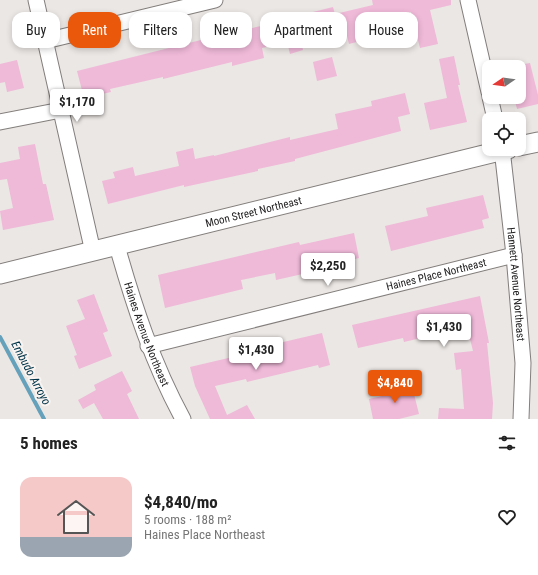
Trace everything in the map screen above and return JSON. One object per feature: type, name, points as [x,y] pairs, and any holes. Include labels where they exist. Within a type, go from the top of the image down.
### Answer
[{"type":"street","points":[[36,0],[39,12]]},
{"type":"street","points":[[60,37],[215,0]]},
{"type":"street","points":[[468,0],[482,61]]},
{"type":"street","points":[[47,48],[93,252]]},
{"type":"street","points":[[0,122],[61,110]]},
{"type":"street","name":"Moon Street Northeast","points":[[526,145],[538,142]]},
{"type":"street","name":"Moon Street Northeast","points":[[0,274],[482,155]]},
{"type":"street","name":"Hannett Avenue Northeast","points":[[508,156],[514,255],[523,363],[521,419]]},
{"type":"street","name":"Haines Avenue Northeast","points":[[117,246],[130,294],[148,346],[183,419]]},
{"type":"street","name":"Haines Place Northeast","points":[[148,346],[514,255]]},
{"type":"building","points":[[372,0],[451,0],[451,5],[430,10],[438,44],[420,48],[418,40],[418,12],[355,12],[355,42],[349,44],[347,36],[347,12],[343,12],[373,5]]},
{"type":"building","points":[[333,7],[334,12],[313,12]]},
{"type":"building","points":[[260,26],[260,48],[262,48],[264,58],[232,66],[232,62],[163,79],[163,77],[110,89],[111,92],[84,98],[77,71],[169,48],[192,48],[192,42],[200,40],[200,48],[252,48],[252,28]]},
{"type":"building","points":[[288,48],[302,48],[303,50],[290,54]]},
{"type":"building","points":[[454,56],[460,85],[458,85],[467,122],[430,130],[424,103],[447,98],[439,59]]},
{"type":"building","points":[[332,57],[337,76],[317,81],[313,62]]},
{"type":"building","points":[[17,60],[24,88],[7,92],[5,82],[0,83],[0,64]]},
{"type":"building","points":[[530,63],[538,95],[538,104],[517,109],[516,104],[526,104],[526,64]]},
{"type":"building","points":[[405,93],[410,114],[398,117],[401,131],[295,159],[295,161],[258,169],[258,171],[184,187],[184,185],[108,204],[102,181],[115,178],[113,172],[133,167],[135,176],[179,166],[176,152],[193,148],[195,159],[214,156],[290,137],[290,140],[338,129],[335,114],[372,106],[371,101]]},
{"type":"building","points":[[35,144],[43,184],[46,184],[54,220],[3,230],[0,211],[13,208],[7,179],[0,180],[0,163],[20,159],[18,147]]},
{"type":"building","points":[[483,195],[489,218],[482,220],[484,228],[391,251],[385,226],[428,216],[426,208]]},
{"type":"building","points":[[354,233],[359,258],[276,280],[275,273],[241,280],[243,289],[165,308],[158,275],[299,242],[300,245]]},
{"type":"building","points":[[94,294],[108,331],[103,333],[112,356],[79,369],[74,356],[77,355],[66,326],[85,319],[77,300]]},
{"type":"building","points":[[480,296],[489,343],[487,343],[493,403],[492,419],[438,419],[439,408],[464,409],[461,369],[456,370],[454,353],[473,351],[467,327],[404,342],[403,338],[358,348],[352,325]]},
{"type":"building","points":[[322,333],[330,365],[319,368],[318,365],[247,382],[246,379],[215,386],[227,415],[247,405],[255,419],[210,419],[195,386],[190,367],[280,346],[279,343]]},
{"type":"building","points":[[122,371],[132,391],[127,394],[139,419],[103,419],[94,403],[83,409],[78,400],[96,390],[94,385]]},
{"type":"building","points":[[411,382],[419,414],[399,419],[373,419],[369,399],[400,392],[399,385]]},
{"type":"waterway","name":"Embudo Arroyo","points":[[0,337],[44,419]]}]
